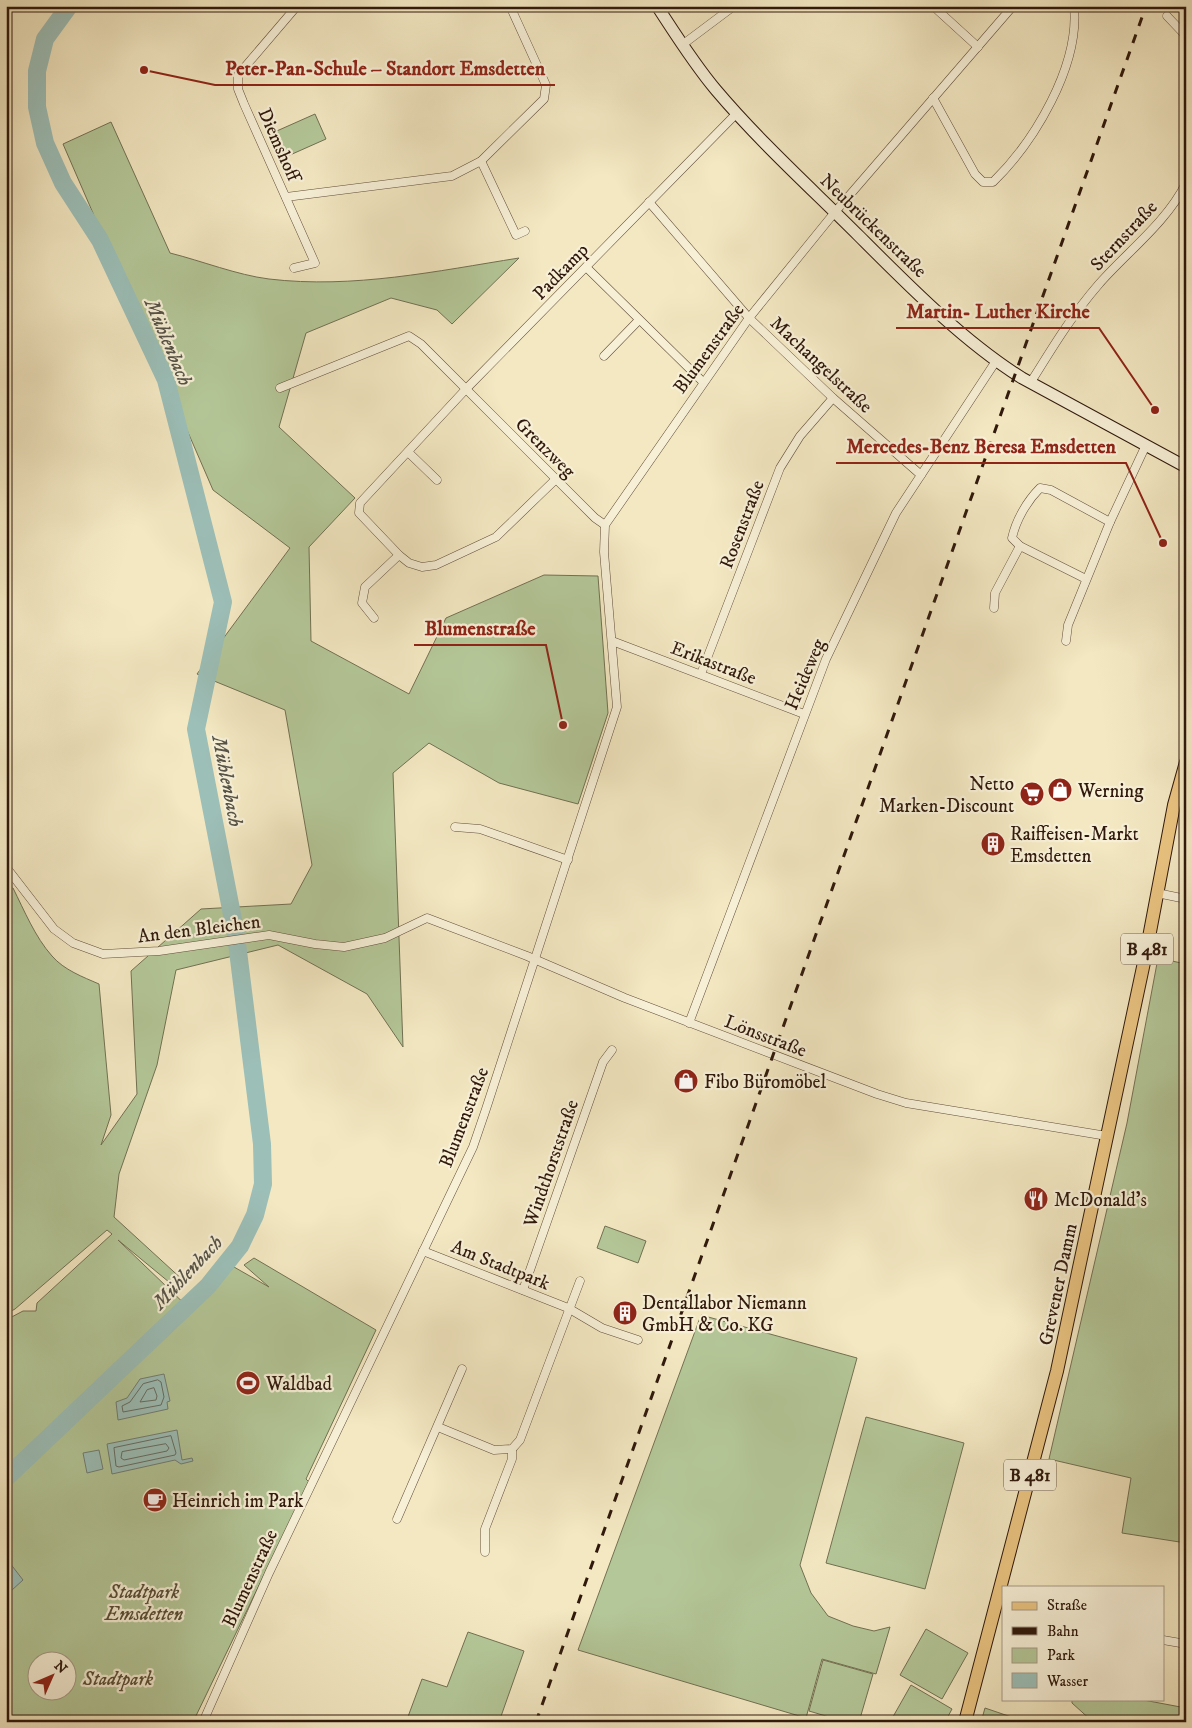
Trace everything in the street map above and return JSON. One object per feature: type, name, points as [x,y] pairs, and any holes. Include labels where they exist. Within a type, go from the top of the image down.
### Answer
[{"type":"main road","name":"Grevener Damm","points":[[1005,1586],[1057,1371],[1174,805],[1186,762]]},
{"type":"main road","name":"Grevener Damm","points":[[965,1722],[1001,1603]]},
{"type":"street","name":"Diemshoff","points":[[294,268],[315,263],[241,96],[238,75],[297,6]]},
{"type":"street","name":"Diemshoff","points":[[286,197],[452,176],[482,160],[544,99],[546,85],[510,6]]},
{"type":"street","name":"Neubrückenstraße","points":[[657,6],[682,45],[736,114],[911,286],[996,361],[1186,467]]},
{"type":"street","points":[[682,45],[734,6]]},
{"type":"street","points":[[933,6],[978,47]]},
{"type":"street","name":"Blumenstraße","points":[[203,1722],[271,1570],[473,1147],[617,707],[604,552],[605,525],[749,318],[835,212],[1013,6]]},
{"type":"street","points":[[933,98],[975,174],[983,182],[993,182],[1023,147],[1048,108],[1069,52],[1075,17],[1074,6]]},
{"type":"street","points":[[1167,16],[1186,36]]},
{"type":"street","name":"Padkamp","points":[[399,554],[363,520],[359,513],[360,503],[466,389],[736,114]]},
{"type":"street","points":[[482,160],[516,235],[525,230]]},
{"type":"street","name":"Sternstraße","points":[[1031,382],[1068,322],[1099,284],[1171,206],[1185,186]]},
{"type":"street","name":"Machangelstraße","points":[[649,202],[749,318],[833,398],[921,475]]},
{"type":"street","points":[[586,267],[703,382]]},
{"type":"street","points":[[604,356],[639,320]]},
{"type":"street","name":"Grenzweg","points":[[280,388],[409,336],[420,344],[466,389],[594,518],[605,525]]},
{"type":"street","name":"Heideweg","points":[[689,1023],[826,659],[896,513],[996,361]]},
{"type":"street","name":"Rosenstraße","points":[[700,674],[780,468],[800,436],[833,398]]},
{"type":"street","points":[[1066,641],[1068,625],[1086,579],[1146,444]]},
{"type":"street","points":[[408,452],[437,480]]},
{"type":"street","points":[[374,618],[362,603],[365,587],[399,554],[409,563],[422,567],[436,565],[496,537],[556,479]]},
{"type":"street","points":[[1086,579],[1020,546],[1012,538],[1015,527],[1033,495],[1040,488],[1051,490],[1110,522]]},
{"type":"street","points":[[994,608],[995,593],[1020,546]]},
{"type":"street","name":"Erikastraße","points":[[612,641],[804,714]]},
{"type":"street","points":[[456,827],[480,829],[568,860]]},
{"type":"street","name":"An den Bleichen","points":[[6,867],[54,929],[73,943],[94,952],[112,955],[230,942],[269,935],[315,944],[344,947],[385,938],[405,931],[427,918]]},
{"type":"street","points":[[1157,893],[1186,899]]},
{"type":"street","name":"Lönsstraße","points":[[427,918],[689,1023],[877,1094],[906,1103],[1107,1136]]},
{"type":"street","name":"Windthorststraße","points":[[523,1290],[603,1062],[612,1050]]},
{"type":"street","name":"Am Stadtpark","points":[[423,1251],[568,1308],[602,1328],[638,1340]]},
{"type":"street","name":"Am Stadtpark","points":[[485,1552],[485,1529],[512,1459],[512,1449],[520,1440],[568,1308],[580,1281]]},
{"type":"street","points":[[397,1519],[462,1370]]},
{"type":"street","points":[[438,1427],[494,1450],[512,1449]]},
{"type":"street","points":[[1164,1640],[1186,1644]]},
{"type":"green space","points":[[315,114],[326,139],[281,159],[270,134]]},
{"type":"green space","points":[[111,122],[170,253],[245,274],[300,282],[332,282],[395,277],[519,258],[452,324],[437,310],[391,298],[306,333],[279,427],[355,498],[309,547],[311,641],[409,694],[446,618],[544,575],[598,576],[608,713],[578,804],[499,783],[429,743],[393,773],[403,1047],[367,994],[278,945],[176,970],[157,1065],[119,1174],[114,1217],[185,1282],[175,1287],[118,1240],[192,1311],[234,1267],[269,1287],[244,1265],[254,1258],[376,1330],[306,1479],[309,1482],[193,1722],[6,1722],[6,1320],[23,1311],[36,1311],[37,1303],[112,1234],[107,1230],[15,1309],[6,1314],[6,889],[13,888],[35,932],[46,949],[57,961],[74,973],[99,984],[111,1115],[101,1145],[137,1094],[131,971],[201,909],[291,904],[312,865],[285,710],[197,674],[290,548],[213,490],[63,144]]},
{"type":"green space","points":[[1158,958],[1186,964],[1186,1543],[1122,1533],[1131,1478],[1049,1459],[1127,1123]]},
{"type":"green space","points":[[605,1226],[646,1241],[638,1263],[597,1248]]},
{"type":"green space","points":[[701,1315],[857,1358],[800,1565],[811,1593],[828,1616],[853,1626],[874,1631],[890,1627],[876,1674],[822,1659],[806,1718],[578,1650]]},
{"type":"green space","points":[[866,1417],[964,1443],[925,1589],[826,1563]]},
{"type":"green space","points":[[926,1629],[968,1653],[942,1699],[900,1675]]},
{"type":"green space","points":[[468,1632],[524,1651],[499,1722],[406,1722],[422,1679],[447,1687]]},
{"type":"green space","points":[[823,1660],[873,1674],[859,1722],[846,1722],[809,1711]]},
{"type":"green space","points":[[911,1685],[952,1709],[945,1722],[890,1722]]},
{"type":"green space","points":[[1072,1700],[1143,1700],[1186,1708],[1186,1722],[1093,1722],[1072,1703]]},
{"type":"green space","points":[[985,1708],[1026,1722],[981,1722]]},
{"type":"water","points":[[164,1374],[170,1401],[167,1402],[168,1409],[118,1420],[116,1402],[127,1398],[140,1379]]},
{"type":"water","points":[[177,1430],[182,1460],[192,1458],[193,1461],[181,1464],[175,1460],[112,1474],[107,1444]]},
{"type":"water","points":[[99,1450],[103,1469],[87,1473],[83,1453]]},
{"type":"water","points":[[6,1558],[23,1580],[12,1590],[6,1601]]},
{"type":"waterway","name":"Mühlenbach","points":[[6,1478],[208,1286],[240,1246],[255,1215],[263,1184],[262,1144],[236,935],[196,729],[223,602],[166,380],[100,240],[63,183],[45,143],[37,107],[37,71],[45,39],[69,6]]},
{"type":"railway","points":[[536,1722],[1146,6]]},
{"type":"place","name":"Peter-Pan-Schule – Standort Emsdetten","points":[[144,70]]},
{"type":"place","name":"Martin- Luther Kirche","points":[[1155,410]]},
{"type":"place","name":"Mercedes-Benz Beresa Emsdetten","points":[[1163,543]]},
{"type":"place","name":"Blumenstraße","points":[[563,725]]},
{"type":"place","name":"Werning","points":[[1060,790]]},
{"type":"place","name":"Netto Marken-Discount","points":[[1032,794]]},
{"type":"place","name":"Raiffeisen-Markt Emsdetten","points":[[993,844]]},
{"type":"place","name":"Fibo Büromöbel","points":[[686,1081]]},
{"type":"place","name":"McDonald's","points":[[1036,1199]]},
{"type":"place","name":"Dentallabor Niemann GmbH & Co. KG","points":[[625,1313]]},
{"type":"place","name":"Waldbad","points":[[248,1383]]},
{"type":"place","name":"Heinrich im Park","points":[[155,1500]]},
{"type":"park label","name":"Stadtpark Emsdetten","points":[[144,1602]]},
{"type":"park label","name":"Stadtpark","points":[[118,1678]]}]
